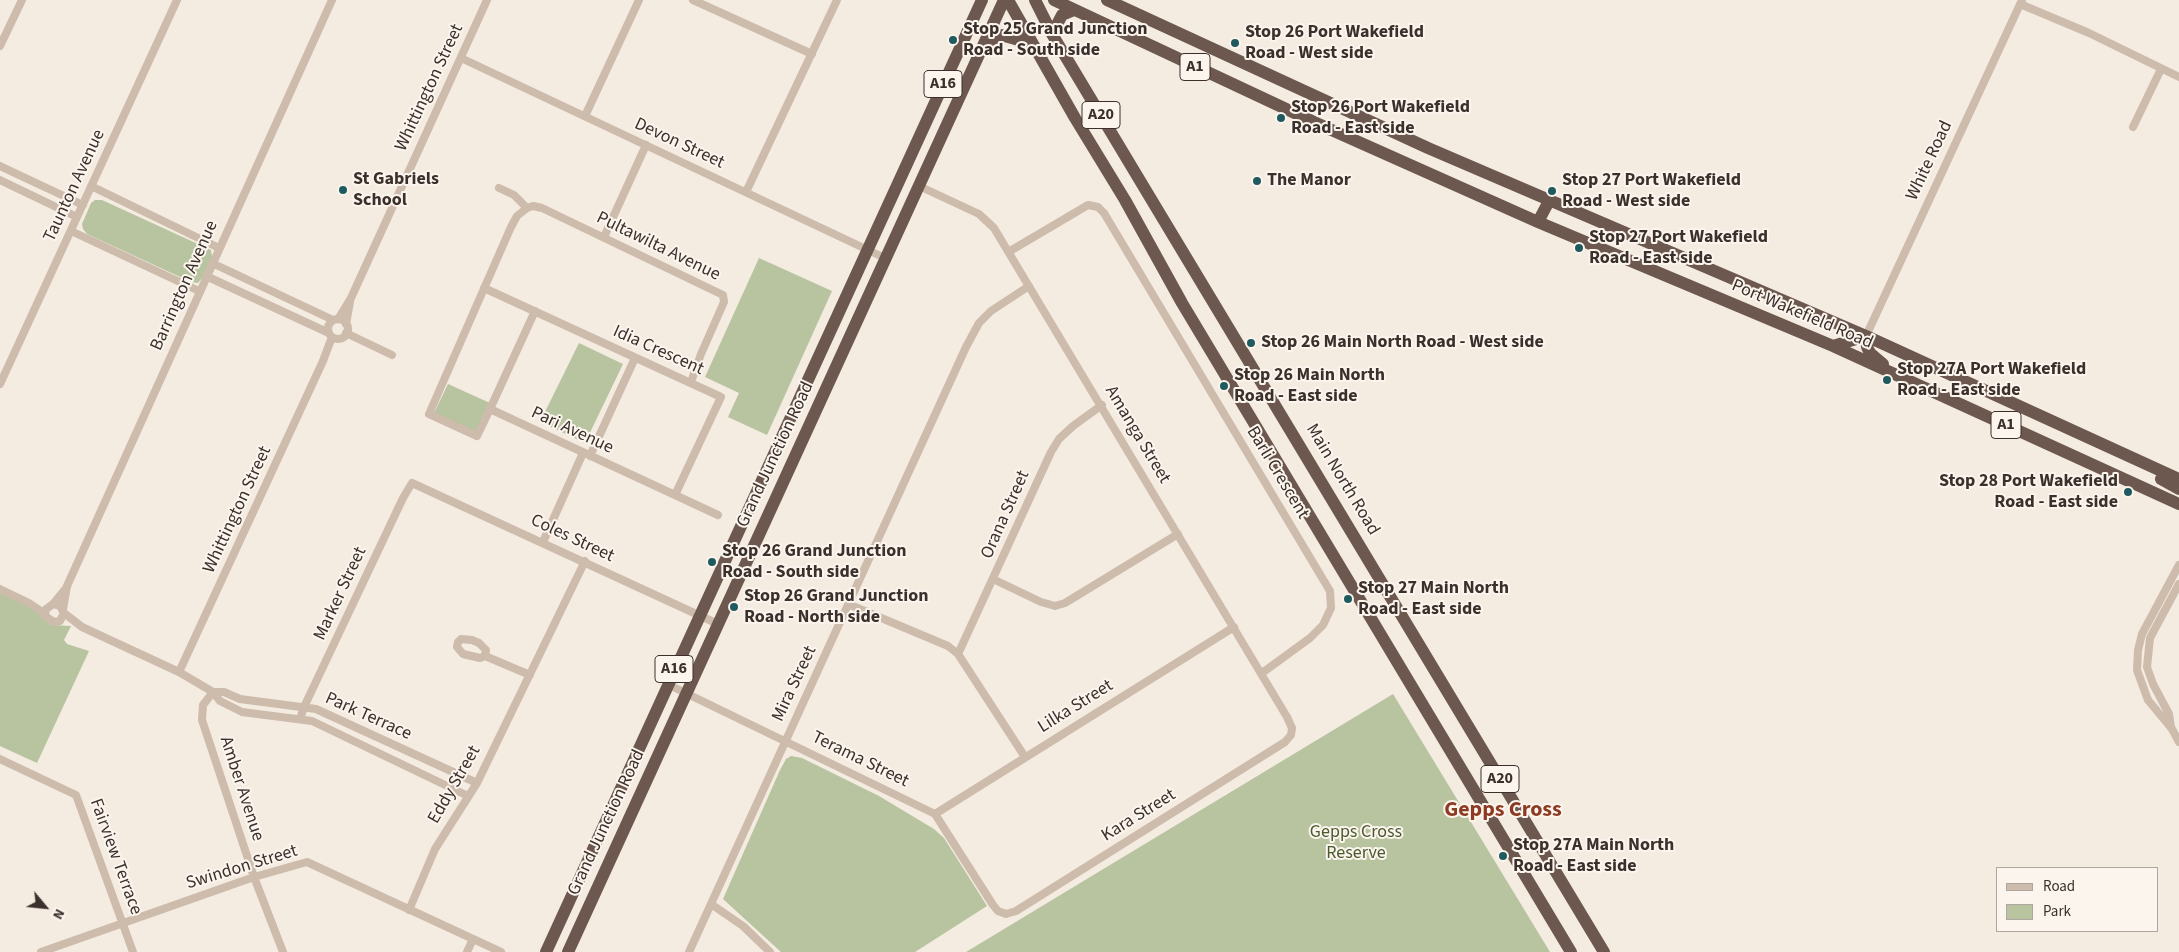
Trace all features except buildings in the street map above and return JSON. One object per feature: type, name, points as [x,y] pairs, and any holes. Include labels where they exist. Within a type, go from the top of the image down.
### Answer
[{"type":"highway","name":"Grand Junction Road","points":[[546,952],[982,0]]},
{"type":"highway","name":"Grand Junction Road","points":[[568,952],[1004,0]]},
{"type":"highway","name":"A20","points":[[1008,0],[1125,200],[1156,259],[1191,319],[1571,952]]},
{"type":"highway","name":"Main North Road","points":[[1035,0],[1052,34],[1144,189],[1604,952]]},
{"type":"highway","name":"Port Wakefield Road","points":[[1054,0],[1235,86],[1538,222],[1833,346],[2179,504]]},
{"type":"highway","name":"Port Wakefield Road","points":[[1107,0],[1428,148],[1866,336],[2179,479]]},
{"type":"highway","points":[[1052,34],[1062,15],[1074,10]]},
{"type":"highway","points":[[983,45],[1001,34],[1033,44]]},
{"type":"highway","points":[[1235,86],[1246,65]]},
{"type":"highway","points":[[894,191],[919,186],[906,164]]},
{"type":"highway","points":[[1125,200],[1144,189]]},
{"type":"highway","points":[[1538,222],[1549,200]]},
{"type":"highway","points":[[1833,346],[1866,336],[1867,347],[1870,353],[1892,373]]},
{"type":"highway","points":[[2152,467],[2162,480],[2179,489]]},
{"type":"street","points":[[0,46],[22,0]]},
{"type":"street","name":"Taunton Avenue","points":[[0,384],[177,0]]},
{"type":"street","name":"Barrington Avenue","points":[[62,614],[67,586],[332,0]]},
{"type":"street","name":"Whittington Street","points":[[337,335],[328,326],[351,298],[487,0]]},
{"type":"street","points":[[585,116],[639,0]]},
{"type":"street","points":[[693,0],[812,54]]},
{"type":"street","points":[[746,192],[837,0]]},
{"type":"street","points":[[2021,2],[2179,77]]},
{"type":"street","name":"White Road","points":[[1866,336],[2021,2]]},
{"type":"street","name":"Devon Street","points":[[460,58],[885,258]]},
{"type":"street","points":[[2133,127],[2161,69]]},
{"type":"street","points":[[604,237],[646,145]]},
{"type":"street","points":[[0,166],[82,205]]},
{"type":"street","points":[[0,180],[77,217]]},
{"type":"street","points":[[91,186],[219,248]]},
{"type":"street","name":"Amanga Street","points":[[919,186],[978,214],[994,228],[1010,251],[1029,286],[1262,673],[1287,717],[1292,728],[1291,735]]},
{"type":"street","name":"Pultawilta Avenue","points":[[499,188],[514,195],[527,208],[537,206],[722,295],[724,302],[700,354],[691,382]]},
{"type":"street","name":"Barli Crescent","points":[[1010,251],[1088,205],[1098,207],[1109,221],[1320,574],[1330,591],[1331,608],[1323,625],[1310,638],[1262,673]]},
{"type":"street","points":[[527,208],[517,216],[429,414],[477,436],[535,311]]},
{"type":"street","points":[[71,231],[199,291]]},
{"type":"street","points":[[212,262],[346,324]]},
{"type":"street","points":[[206,276],[337,335],[392,355]]},
{"type":"street","name":"Mira Street","points":[[689,952],[966,346],[979,324],[991,311],[1029,286]]},
{"type":"street","name":"Idia Crescent","points":[[484,288],[721,397],[676,496]]},
{"type":"street","name":"Whittington Street","points":[[179,672],[323,361],[337,335],[346,324],[351,298]]},
{"type":"street","points":[[543,542],[635,358]]},
{"type":"street","name":"Orana Street","points":[[958,654],[1051,452],[1059,440],[1073,426],[1102,405]]},
{"type":"street","name":"Pari Avenue","points":[[490,409],[718,515]]},
{"type":"street","name":"Coles Street","points":[[412,483],[585,561],[718,624]]},
{"type":"street","name":"Marker Street","points":[[300,719],[403,498],[412,483]]},
{"type":"street","points":[[993,579],[1041,602],[1056,606],[1065,603],[1178,534]]},
{"type":"street","name":"Eddy Street","points":[[409,910],[435,849],[477,783],[585,561]]},
{"type":"street","points":[[2179,565],[2142,634],[2138,650],[2137,670],[2148,700],[2172,729],[2179,742]]},
{"type":"street","points":[[2172,729],[2169,714],[2153,684],[2147,667],[2150,638],[2179,584]]},
{"type":"street","name":"Barrington Avenue","points":[[48,608],[67,586]]},
{"type":"street","points":[[0,590],[29,603],[48,608],[60,606],[62,614],[50,622],[48,608]]},
{"type":"street","points":[[848,604],[948,646],[958,654],[1025,757]]},
{"type":"street","name":"Park Terrace","points":[[62,614],[82,627],[179,672],[213,692],[220,701],[242,712],[312,721],[468,796]]},
{"type":"street","name":"Lilka Street","points":[[935,814],[1234,627]]},
{"type":"street","points":[[485,656],[530,675]]},
{"type":"street","name":"Terama Street","points":[[668,684],[935,814]]},
{"type":"street","name":"Park Terrace","points":[[213,692],[224,692],[240,699],[316,709],[477,783]]},
{"type":"street","name":"Amber Avenue","points":[[213,692],[203,706],[202,720],[254,877],[283,952]]},
{"type":"street","name":"Kara Street","points":[[935,814],[998,911],[1006,914],[1016,910],[1285,742],[1291,735]]},
{"type":"street","name":"Fairview Terrace","points":[[0,759],[76,795],[134,952]]},
{"type":"street","name":"Swindon Street","points":[[41,952],[254,877],[307,862],[501,952]]},
{"type":"street","points":[[711,904],[743,926],[770,952]]},
{"type":"street","points":[[468,952],[473,939]]},
{"type":"green space","points":[[95,200],[102,200],[211,250],[212,257],[202,278],[198,283],[191,282],[87,234],[82,224],[91,203]]},
{"type":"green space","points":[[759,258],[832,291],[767,435],[728,417],[739,393],[705,377]]},
{"type":"green space","points":[[579,343],[623,364],[585,443],[540,422]]},
{"type":"green space","points":[[448,384],[490,403],[476,432],[434,413]]},
{"type":"green space","points":[[0,593],[31,607],[51,625],[71,626],[64,640],[67,644],[89,651],[37,763],[0,746]]},
{"type":"green space","name":"Gepps Cross Reserve","points":[[1393,694],[1550,952],[966,952]]},
{"type":"green space","points":[[791,756],[802,758],[879,796],[934,829],[944,838],[987,906],[915,952],[781,952],[723,899],[780,770],[786,759]]},
{"type":"place","name":"Stop 25 Grand Junction Road - South side","points":[[953,40]]},
{"type":"place","name":"Stop 26 Port Wakefield Road - West side","points":[[1235,43]]},
{"type":"place","name":"Stop 26 Port Wakefield Road - East side","points":[[1281,118]]},
{"type":"place","name":"The Manor","points":[[1257,181]]},
{"type":"place","name":"St Gabriels School","points":[[343,190]]},
{"type":"place","name":"Stop 27 Port Wakefield Road - West side","points":[[1552,191]]},
{"type":"place","name":"Stop 27 Port Wakefield Road - East side","points":[[1579,248]]},
{"type":"place","name":"Stop 26 Main North Road - West side","points":[[1251,343]]},
{"type":"place","name":"Stop 27A Port Wakefield Road - East side","points":[[1887,380]]},
{"type":"place","name":"Stop 26 Main North Road - East side","points":[[1224,386]]},
{"type":"place","name":"Stop 28 Port Wakefield Road - East side","points":[[2128,492]]},
{"type":"place","name":"Stop 26 Grand Junction Road - South side","points":[[712,562]]},
{"type":"place","name":"Stop 27 Main North Road - East side","points":[[1348,599]]},
{"type":"place","name":"Stop 26 Grand Junction Road - North side","points":[[734,607]]},
{"type":"place","name":"Stop 27A Main North Road - East side","points":[[1503,856]]},
{"type":"district","name":"Gepps Cross","points":[[1503,811]]}]
